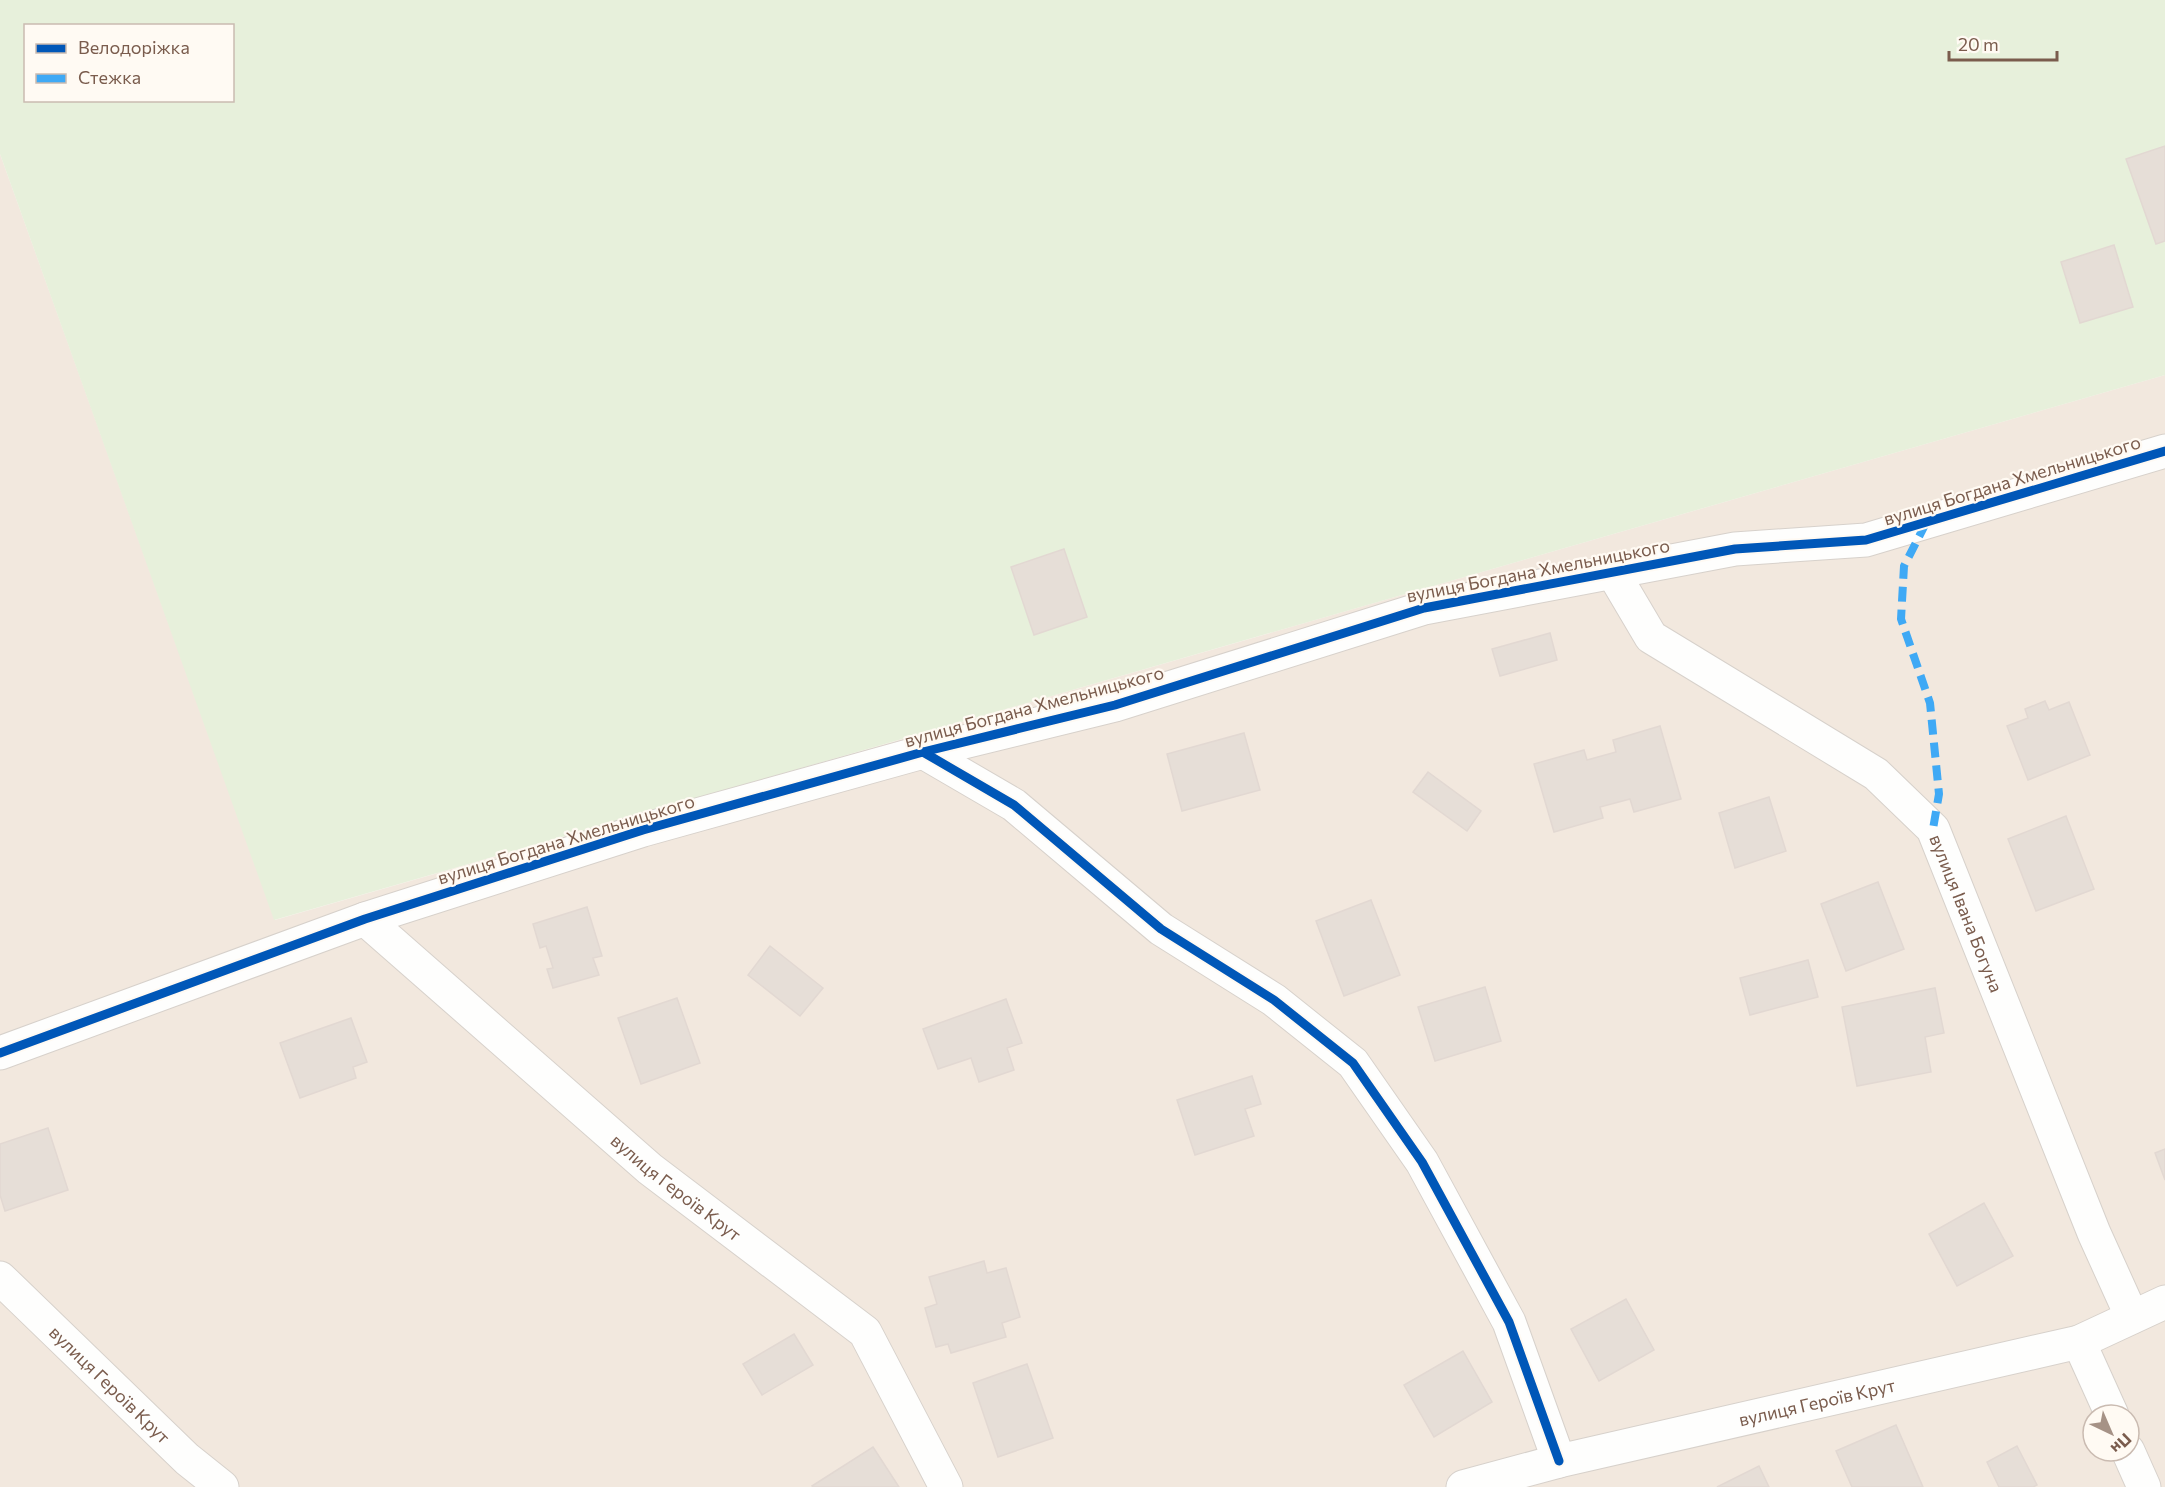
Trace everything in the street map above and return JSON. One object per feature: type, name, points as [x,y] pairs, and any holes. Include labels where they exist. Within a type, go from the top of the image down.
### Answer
[{"type":"street","name":"вулиця Богдана Хмельницького","points":[[0,1053],[365,919],[643,830],[923,752],[1115,705],[1424,608],[1735,549],[1866,540],[2165,452]]},
{"type":"street","name":"вулиця Івана Богуна","points":[[1612,571],[1651,637],[1876,774],[1933,829],[2094,1233],[2132,1317]]},
{"type":"street","points":[[923,752],[1014,805],[1161,929],[1274,1000],[1353,1063],[1422,1162],[1509,1322],[1559,1461]]},
{"type":"street","name":"вулиця Героїв Крут","points":[[365,919],[650,1169],[864,1332],[946,1487]]},
{"type":"street","name":"вулиця Героїв Крут","points":[[0,1278],[187,1459],[222,1487]]},
{"type":"street","name":"вулиця Героїв Крут","points":[[1463,1487],[1559,1461],[2079,1342],[2165,1302]]},
{"type":"street","points":[[2079,1342],[2107,1403]]},
{"type":"street","points":[[2133,1463],[2144,1487]]},
{"type":"shaded area","points":[[0,154],[275,920],[2165,375],[2165,1487],[0,1487]]},
{"type":"green space","points":[[0,0],[2165,0],[2165,375],[274,920],[0,154]]},
{"type":"building","points":[[2165,146],[2165,241],[2156,244],[2126,159]]},
{"type":"building","points":[[2114,245],[2133,307],[2080,323],[2061,262]]},
{"type":"building","points":[[1064,549],[1087,617],[1034,635],[1011,567]]},
{"type":"building","points":[[1550,633],[1557,660],[1500,676],[1492,649]]},
{"type":"building","points":[[2045,701],[2049,710],[2069,702],[2090,755],[2028,780],[2007,726],[2028,718],[2025,709]]},
{"type":"building","points":[[1660,726],[1681,799],[1634,812],[1630,799],[1600,807],[1603,818],[1554,832],[1534,764],[1584,750],[1587,760],[1616,752],[1613,740]]},
{"type":"building","points":[[1244,733],[1260,790],[1182,811],[1167,754]]},
{"type":"building","points":[[1428,772],[1481,811],[1467,831],[1413,792]]},
{"type":"building","points":[[1769,797],[1786,851],[1735,868],[1719,813]]},
{"type":"building","points":[[2066,816],[2094,889],[2036,911],[2008,839]]},
{"type":"building","points":[[1878,882],[1904,949],[1846,971],[1821,904]]},
{"type":"building","points":[[1371,900],[1400,975],[1344,996],[1316,921]]},
{"type":"building","points":[[587,907],[602,956],[593,958],[599,975],[553,988],[547,969],[553,968],[546,946],[540,948],[533,924]]},
{"type":"building","points":[[770,946],[823,988],[800,1016],[748,975]]},
{"type":"building","points":[[1808,960],[1818,997],[1750,1015],[1740,978]]},
{"type":"building","points":[[1485,987],[1501,1041],[1435,1061],[1418,1007]]},
{"type":"building","points":[[1935,988],[1944,1033],[1925,1037],[1931,1072],[1857,1086],[1842,1007]]},
{"type":"building","points":[[677,998],[700,1063],[641,1084],[618,1018]]},
{"type":"building","points":[[1006,999],[1022,1043],[1007,1048],[1014,1070],[979,1082],[971,1058],[938,1069],[923,1029]]},
{"type":"building","points":[[351,1018],[367,1062],[353,1067],[356,1078],[300,1098],[280,1043]]},
{"type":"building","points":[[1252,1076],[1261,1104],[1245,1109],[1254,1136],[1195,1155],[1177,1100]]},
{"type":"building","points":[[48,1128],[68,1190],[5,1211],[0,1195],[0,1144]]},
{"type":"building","points":[[2165,1149],[2165,1180],[2155,1153]]},
{"type":"building","points":[[1984,1203],[2013,1256],[1957,1286],[1929,1234]]},
{"type":"building","points":[[984,1261],[987,1273],[1006,1268],[1020,1317],[1002,1323],[1006,1337],[951,1353],[948,1344],[936,1347],[925,1308],[937,1304],[929,1277]]},
{"type":"building","points":[[1626,1299],[1654,1350],[1599,1381],[1571,1329]]},
{"type":"building","points":[[794,1334],[813,1365],[762,1395],[743,1364]]},
{"type":"building","points":[[1463,1351],[1492,1402],[1434,1437],[1404,1385]]},
{"type":"building","points":[[1027,1364],[1053,1438],[998,1457],[973,1383]]},
{"type":"building","points":[[1896,1425],[1923,1487],[1852,1487],[1836,1451]]},
{"type":"building","points":[[2017,1446],[2037,1485],[1999,1487],[1987,1462]]},
{"type":"building","points":[[873,1447],[899,1487],[812,1486]]},
{"type":"building","points":[[1759,1466],[1769,1487],[1717,1487]]},
{"type":"marked path","points":[[1926,523],[1904,566],[1901,619],[1930,703],[1939,794],[1933,829]]},
{"type":"cycle path","points":[[0,1053],[365,919],[643,830],[923,752],[1115,705],[1424,608],[1735,549],[1866,540],[2165,451]]},
{"type":"cycle path","points":[[923,752],[1014,805],[1161,929],[1274,1000],[1353,1063],[1422,1162],[1509,1322],[1559,1461]]}]
